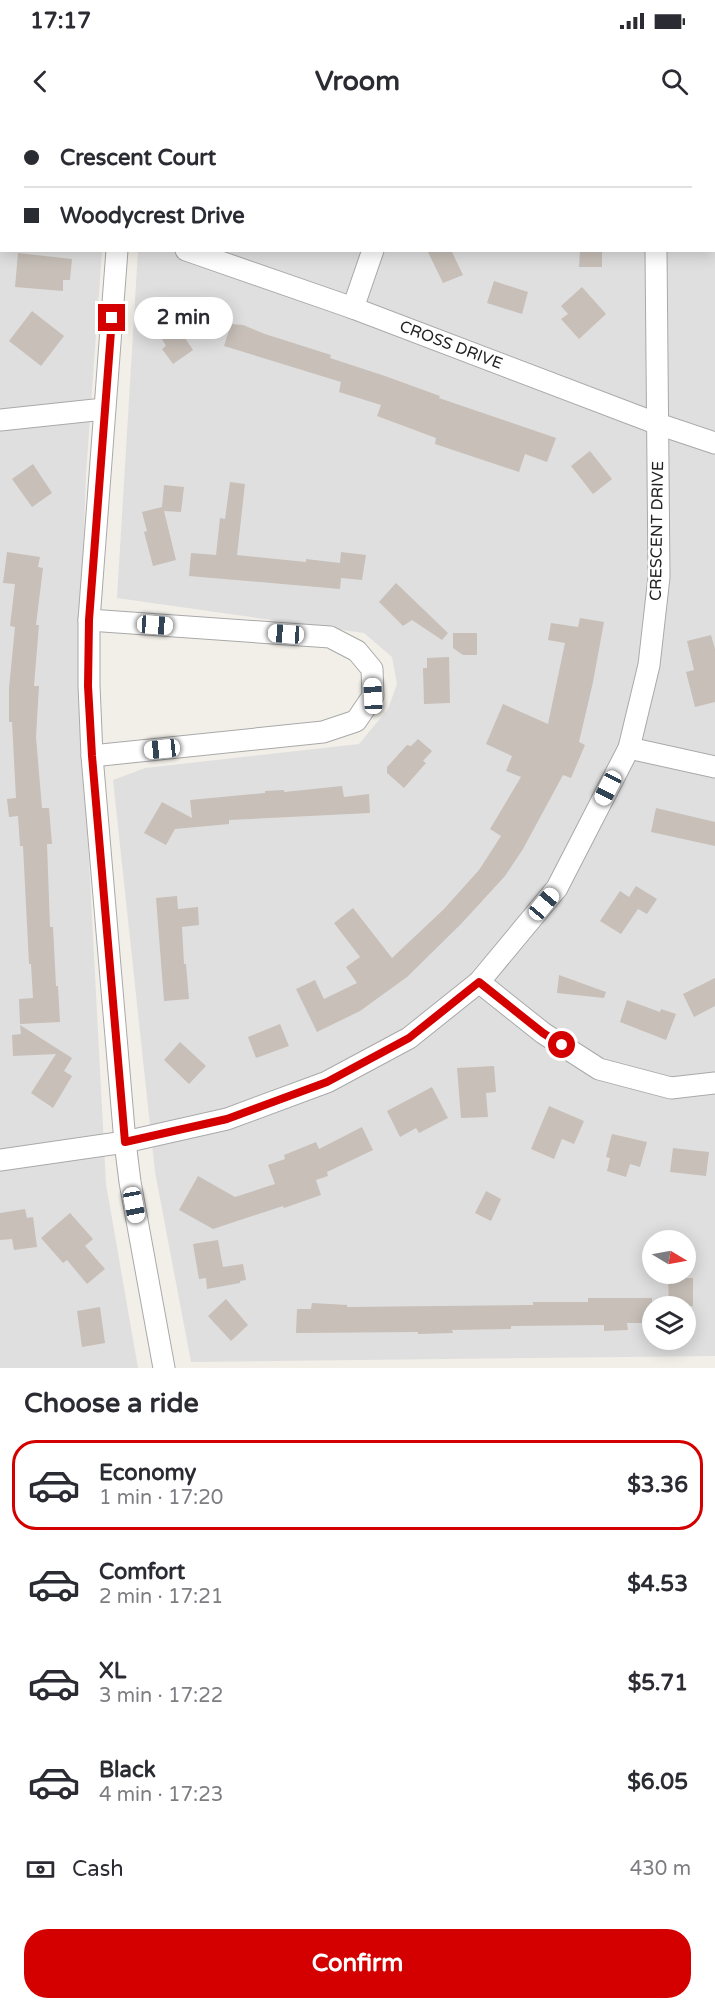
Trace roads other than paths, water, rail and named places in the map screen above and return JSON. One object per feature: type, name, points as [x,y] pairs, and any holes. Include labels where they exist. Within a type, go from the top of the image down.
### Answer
[{"type":"street","points":[[117,252],[89,620],[88,686],[125,1142],[130,1182],[164,1368]]},
{"type":"street","name":"CROSS DRIVE","points":[[192,252],[352,308],[658,424],[715,443]]},
{"type":"street","points":[[352,308],[372,252]]},
{"type":"street","name":"CRESCENT DRIVE","points":[[0,1160],[125,1142],[227,1119],[327,1082],[409,1038],[479,982],[557,888],[629,748],[649,665],[659,577],[656,252]]},
{"type":"street","points":[[0,420],[104,409]]},
{"type":"street","points":[[89,620],[330,637],[357,651],[372,669],[373,696],[356,721],[323,732],[92,756]]},
{"type":"street","points":[[629,748],[715,767]]},
{"type":"street","points":[[479,982],[543,1033],[599,1069],[671,1088],[715,1083]]}]
